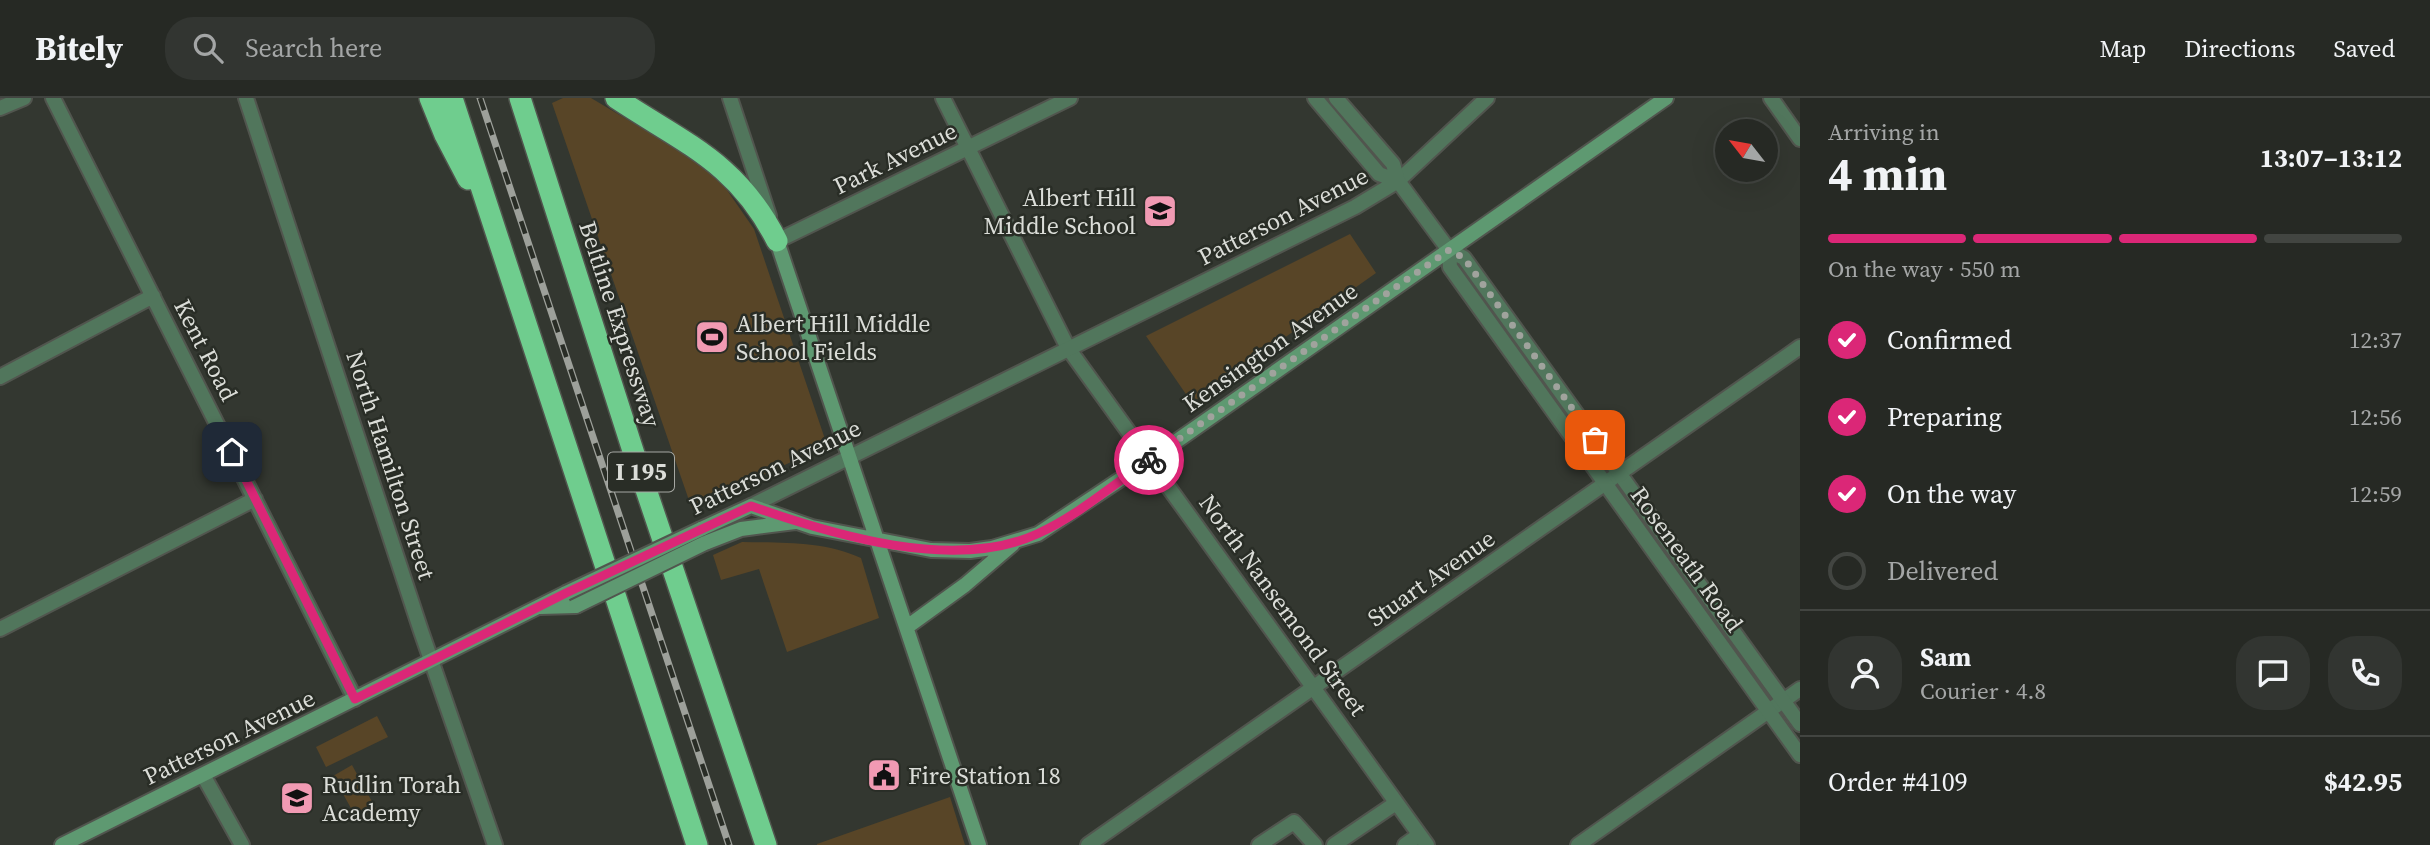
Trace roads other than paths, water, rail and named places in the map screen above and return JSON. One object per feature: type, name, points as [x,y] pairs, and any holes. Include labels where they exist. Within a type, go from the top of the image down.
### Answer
[{"type":"highway","points":[[430,98],[445,135],[498,237]]},
{"type":"highway","name":"I 195","points":[[452,98],[697,845]]},
{"type":"highway","name":"Beltline Expressway","points":[[520,98],[635,457],[766,845]]},
{"type":"highway","points":[[616,98],[711,158],[737,180],[761,208],[777,241]]},
{"type":"main road","name":"Kensington Avenue","points":[[751,506],[797,522],[879,541],[950,551],[970,551],[1014,543],[1063,519],[1665,98]]},
{"type":"main road","points":[[777,241],[979,845]]},
{"type":"main road","name":"Patterson Avenue","points":[[62,845],[566,593],[703,536],[751,506]]},
{"type":"main road","points":[[539,607],[576,606],[703,536],[797,522]]},
{"type":"main road","points":[[907,627],[965,585],[1014,543]]},
{"type":"street","points":[[0,108],[24,98]]},
{"type":"street","name":"Kent Road","points":[[53,98],[355,699]]},
{"type":"street","name":"North Hamilton Street","points":[[246,98],[495,845]]},
{"type":"street","points":[[730,98],[777,241]]},
{"type":"street","name":"North Nansemond Street","points":[[943,98],[1068,348],[1423,840]]},
{"type":"street","name":"Park Avenue","points":[[777,241],[1070,98]]},
{"type":"street","name":"Roseneath Road","points":[[1315,98],[1379,174],[1398,181]]},
{"type":"street","name":"Roseneath Road","points":[[1336,98],[1393,164],[1398,181],[1449,250],[1464,258],[1800,724]]},
{"type":"street","name":"Patterson Avenue","points":[[751,506],[1355,207],[1398,181],[1486,98]]},
{"type":"street","points":[[1771,98],[1800,139]]},
{"type":"street","name":"Roseneath Road","points":[[1449,250],[1450,267],[1800,755]]},
{"type":"street","points":[[0,377],[153,296]]},
{"type":"street","name":"Stuart Avenue","points":[[1088,845],[1800,347]]},
{"type":"street","points":[[0,629],[255,499]]},
{"type":"street","points":[[1578,845],[1800,689]]},
{"type":"street","points":[[203,775],[242,845]]},
{"type":"street","points":[[1335,845],[1396,803]]},
{"type":"street","points":[[1259,845],[1294,822],[1315,845]]},
{"type":"street","points":[[1405,845],[1423,840]]},
{"type":"railway","points":[[480,98],[729,845]]},
{"type":"place","name":"Albert Hill Middle School","points":[[1160,211]]},
{"type":"place","name":"Albert Hill Middle School Fields","points":[[712,337]]},
{"type":"place","name":"Fire Station 18","points":[[884,775]]},
{"type":"place","name":"Rudlin Torah Academy","points":[[297,798]]}]
